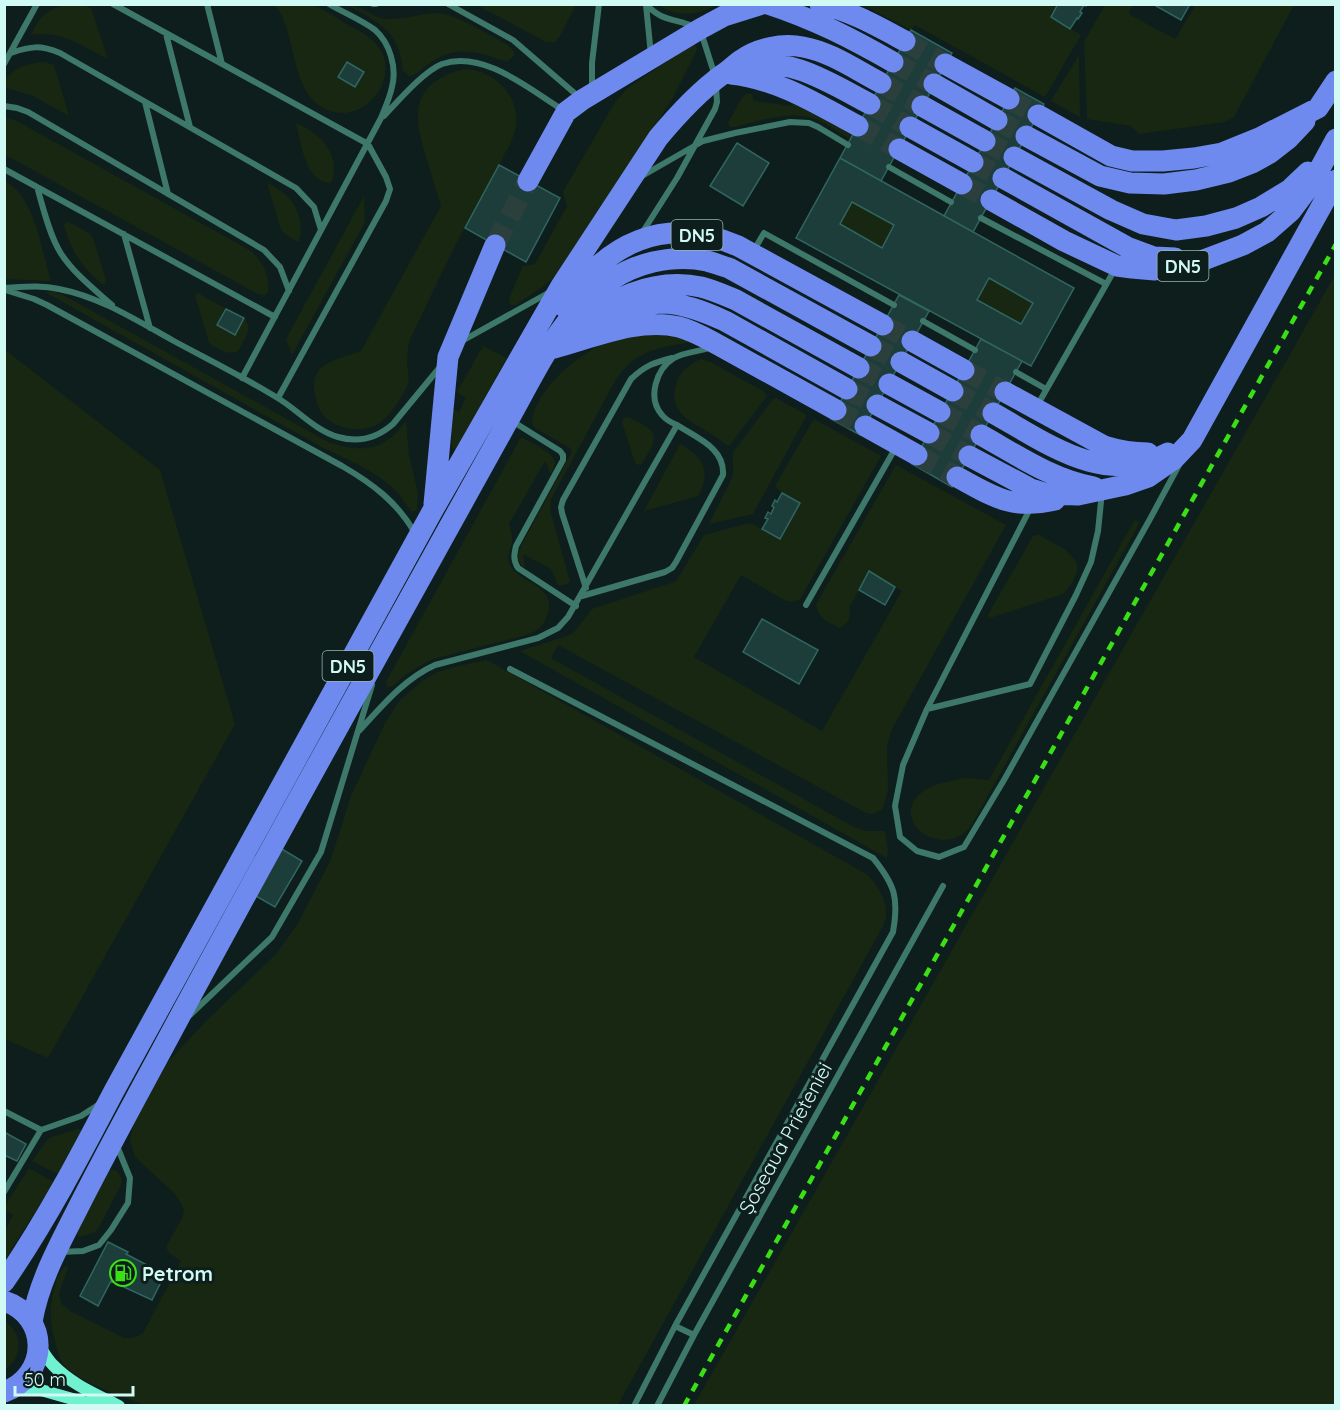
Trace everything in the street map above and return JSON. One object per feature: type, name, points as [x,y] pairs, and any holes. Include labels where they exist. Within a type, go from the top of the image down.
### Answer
[{"type":"highway","points":[[528,181],[580,102],[724,16],[762,4]]},
{"type":"highway","points":[[768,4],[822,24],[893,62]]},
{"type":"highway","points":[[820,4],[866,19],[905,41]]},
{"type":"highway","name":"DN5","points":[[4,1282],[66,1183],[114,1091],[433,510],[561,286],[658,138],[703,89],[740,61],[764,49],[801,46],[824,52],[881,83]]},
{"type":"highway","name":"DN5","points":[[720,76],[742,66],[757,63],[790,66],[814,75],[870,104]]},
{"type":"highway","points":[[945,64],[1009,99]]},
{"type":"highway","points":[[720,76],[755,78],[791,90],[858,126]]},
{"type":"highway","points":[[1026,136],[1100,176],[1130,183],[1164,184],[1196,180],[1229,172],[1270,153],[1288,139],[1318,108],[1335,81]]},
{"type":"highway","points":[[934,84],[997,120]]},
{"type":"highway","points":[[922,106],[985,141]]},
{"type":"highway","points":[[1038,115],[1112,156],[1132,161],[1164,161],[1222,153],[1259,138],[1318,108]]},
{"type":"highway","points":[[910,127],[973,162]]},
{"type":"highway","name":"DN5","points":[[1014,157],[1111,210],[1143,224],[1176,230],[1206,226],[1236,218],[1262,207],[1289,190],[1332,146]]},
{"type":"highway","name":"DN5","points":[[986,209],[1117,266],[1155,270],[1193,264],[1243,245],[1268,232],[1291,211],[1312,183],[1332,146]]},
{"type":"highway","points":[[894,158],[962,183]]},
{"type":"highway","name":"DN5","points":[[1003,178],[1118,242],[1154,257],[1187,259],[1217,254]]},
{"type":"highway","points":[[957,477],[1004,501],[1033,504],[1125,485],[1148,477],[1174,459],[1192,440],[1335,180]]},
{"type":"highway","name":"DN5","points":[[548,350],[563,308],[584,279],[608,256],[637,240],[676,233],[724,240],[883,325]]},
{"type":"highway","name":"DN5","points":[[433,510],[450,351],[495,245]]},
{"type":"highway","name":"DN5","points":[[39,1345],[32,1322],[35,1302],[56,1252],[114,1139],[509,419],[548,350],[571,316],[588,297],[621,273],[640,265],[665,259],[686,258],[707,261],[729,268],[871,346]]},
{"type":"highway","name":"DN5","points":[[548,350],[599,309],[625,296],[662,285],[681,285],[698,287],[736,300],[859,368]]},
{"type":"highway","points":[[548,350],[630,310],[662,303],[689,307],[710,314],[847,388]]},
{"type":"highway","points":[[548,350],[636,326],[654,324],[677,326],[719,345],[836,410]]},
{"type":"highway","points":[[912,341],[964,370]]},
{"type":"highway","points":[[901,362],[952,391]]},
{"type":"highway","points":[[889,384],[940,412]]},
{"type":"highway","points":[[1005,393],[1090,439],[1121,452],[1148,453],[1192,440]]},
{"type":"highway","points":[[877,405],[929,433]]},
{"type":"highway","points":[[993,413],[1069,454],[1088,462],[1106,465],[1135,465],[1150,461],[1192,440]]},
{"type":"highway","points":[[865,426],[917,455]]},
{"type":"highway","points":[[981,435],[1062,479],[1103,489]]},
{"type":"highway","points":[[969,456],[1031,489],[1047,494],[1078,495]]},
{"type":"highway","points":[[4,1301],[20,1308],[32,1322]]},
{"type":"highway","points":[[9,1390],[22,1383],[31,1373],[37,1359],[39,1345]]},
{"type":"main road","name":"DN5","points":[[39,1345],[51,1364],[64,1376],[119,1406]]},
{"type":"main road","points":[[9,1390],[41,1390],[97,1406]]},
{"type":"lane","points":[[4,64],[37,4]]},
{"type":"lane","points":[[113,4],[368,144],[386,177],[390,189],[386,201],[278,398]]},
{"type":"lane","points":[[207,4],[222,64]]},
{"type":"lane","points":[[242,378],[368,144],[393,86],[394,73],[386,44],[375,30],[329,4]]},
{"type":"lane","points":[[448,4],[513,40],[580,102]]},
{"type":"lane","points":[[580,102],[592,63],[599,4]]},
{"type":"lane","points":[[637,240],[677,178],[715,109],[720,76],[700,29],[683,22],[665,19],[646,4]]},
{"type":"lane","points":[[646,4],[652,59]]},
{"type":"lane","points":[[166,34],[190,127]]},
{"type":"lane","points":[[11,53],[38,47],[60,53],[190,127],[296,188],[314,207],[321,231]]},
{"type":"lane","points":[[381,118],[419,80],[441,64],[465,60],[486,65],[580,102]]},
{"type":"lane","points":[[145,102],[168,194]]},
{"type":"lane","points":[[4,106],[28,112],[264,250],[280,267],[289,291]]},
{"type":"lane","points":[[626,186],[703,141],[790,122],[800,121],[818,127],[848,145]]},
{"type":"lane","points":[[894,158],[951,202]]},
{"type":"lane","points":[[4,169],[275,317]]},
{"type":"lane","points":[[37,186],[60,252],[71,267],[117,309]]},
{"type":"lane","points":[[986,209],[1106,284]]},
{"type":"lane","points":[[752,253],[764,233],[894,305]]},
{"type":"lane","points":[[124,234],[150,328]]},
{"type":"lane","points":[[1035,409],[1117,266]]},
{"type":"lane","points":[[4,289],[26,286],[59,288],[117,309],[278,398],[315,425],[336,436],[361,439],[370,438],[393,424],[450,351],[561,286]]},
{"type":"lane","points":[[4,289],[46,305],[352,472],[382,492],[399,509],[419,539]]},
{"type":"lane","points":[[923,321],[975,350]]},
{"type":"lane","points":[[586,588],[562,513],[563,500],[631,379],[641,369],[650,364],[719,345]]},
{"type":"lane","points":[[582,596],[672,568],[723,475],[722,461],[711,447],[663,418],[658,410],[654,393],[655,385],[658,376],[675,358]]},
{"type":"lane","points":[[1016,372],[1046,389]]},
{"type":"lane","points":[[509,419],[563,455],[563,460],[516,546],[514,561],[518,568],[576,606]]},
{"type":"lane","points":[[358,731],[397,690],[420,672],[435,665],[544,636],[558,628],[582,596],[677,425]]},
{"type":"lane","points":[[1033,504],[927,709],[903,765],[895,806],[900,837],[917,851],[939,857],[964,847],[1045,707],[1192,440]]},
{"type":"lane","points":[[806,605],[898,444]]},
{"type":"lane","points":[[927,709],[1030,684],[1091,562],[1098,531],[1103,489]]},
{"type":"lane","points":[[171,1034],[272,937],[321,852],[383,647]]},
{"type":"lane","points":[[510,669],[873,858],[886,874],[893,890],[896,906],[893,932],[675,1326],[634,1406]]},
{"type":"lane","name":"Șoseaua Prieteniei","points":[[657,1406],[943,886]]},
{"type":"lane","points":[[4,1192],[41,1130],[81,1116],[114,1091]]},
{"type":"lane","points":[[4,1111],[41,1130]]},
{"type":"lane","points":[[56,1252],[83,1251],[99,1245],[128,1203],[130,1178],[114,1139]]},
{"type":"lane","points":[[675,1326],[694,1335]]},
{"type":"green space","points":[[73,4],[91,8],[108,59],[62,37],[31,35],[38,22],[47,13],[58,7]]},
{"type":"green space","points":[[661,4],[718,5],[703,11],[683,14],[661,7]]},
{"type":"green space","points":[[274,5],[314,6],[370,38],[383,55],[386,69],[383,84],[375,96],[364,106],[350,112],[335,112],[320,106],[313,100],[302,83],[284,21]]},
{"type":"green space","points":[[347,5],[357,6],[385,19],[436,13],[452,16],[508,45],[514,52],[514,56],[504,61],[474,53],[457,52],[438,58],[417,74],[409,76],[403,71],[397,46],[386,29]]},
{"type":"green space","points":[[477,5],[576,5],[560,36],[555,42],[546,42]]},
{"type":"green space","points":[[863,5],[1058,5],[1051,18],[1081,35],[1045,97],[915,25],[911,30]]},
{"type":"green space","points":[[1105,5],[1133,5],[1129,11],[1130,15],[1175,39],[1194,8],[1193,5],[1294,5],[1234,117],[1225,122],[1139,134],[1130,126],[1087,119],[1084,42]]},
{"type":"green space","points":[[691,45],[695,45],[696,52],[672,99],[560,274],[516,305],[512,305],[509,298],[523,266],[535,264],[567,206],[563,192],[615,102],[628,88]]},
{"type":"green space","points":[[1079,55],[1080,117],[1051,101]]},
{"type":"green space","points":[[45,62],[54,65],[69,116],[33,96],[7,88],[5,85],[10,74],[20,67]]},
{"type":"green space","points":[[464,69],[475,70],[494,79],[509,94],[516,114],[514,133],[450,256],[409,342],[407,365],[409,382],[403,394],[391,412],[372,427],[350,429],[337,425],[325,417],[317,404],[314,391],[316,376],[319,370],[327,364],[361,351],[441,206],[421,141],[418,113],[420,101],[425,91],[434,82]]},
{"type":"green space","points":[[746,94],[752,94],[754,101],[792,106],[794,96],[852,136],[850,139],[818,120],[797,116],[776,117],[730,127],[728,123]]},
{"type":"green space","points":[[4,118],[15,120],[251,251],[265,270],[268,292],[265,295],[258,294],[5,156]]},
{"type":"green space","points":[[296,123],[305,127],[327,146],[334,163],[331,183],[322,181],[310,169],[302,151]]},
{"type":"green space","points":[[5,181],[24,199],[31,212],[51,281],[5,279]]},
{"type":"green space","points":[[267,183],[283,193],[295,206],[300,222],[299,241],[285,234],[281,229]]},
{"type":"green space","points":[[364,196],[365,222],[292,355],[286,339]]},
{"type":"green space","points":[[852,202],[894,225],[882,248],[840,224]]},
{"type":"green space","points":[[66,222],[89,233],[93,238],[106,280],[105,284],[94,277],[78,258],[64,226]]},
{"type":"green space","points":[[1335,275],[1335,1405],[694,1405]]},
{"type":"green space","points":[[989,278],[1033,303],[1021,324],[977,300]]},
{"type":"green space","points":[[45,292],[63,295],[330,443],[353,448],[372,447],[390,439],[406,421],[409,455],[418,493],[417,509],[411,511],[397,492],[371,472],[320,446]]},
{"type":"green space","points":[[198,293],[226,309],[217,325],[244,318],[247,322],[247,334],[238,351],[227,352],[209,343],[195,295]]},
{"type":"green space","points":[[654,334],[697,341],[660,348],[640,356],[622,371],[614,383],[551,499],[550,510],[570,581],[565,585],[558,585],[551,569],[523,554],[525,568],[519,560],[522,544],[572,452],[570,448],[535,428],[532,424],[534,412],[558,376],[593,349],[610,342]]},
{"type":"green space","points":[[483,346],[507,358],[455,451],[452,447],[450,408],[459,412],[466,398],[457,392]]},
{"type":"green space","points":[[4,349],[160,470],[235,724],[48,1058],[5,1039]]},
{"type":"green space","points":[[701,359],[765,392],[767,396],[730,445],[726,445],[690,421],[677,407],[674,397],[679,376]]},
{"type":"green space","points":[[776,398],[807,415],[753,514],[709,524],[732,478],[734,451]]},
{"type":"green space","points":[[627,417],[645,426],[653,434],[653,444],[642,464],[635,463],[622,422]]},
{"type":"green space","points":[[814,419],[881,456],[800,599],[793,602],[786,601],[741,575],[694,657],[822,731],[902,591],[869,572],[849,608],[848,620],[839,628],[821,616],[816,604],[896,465],[1006,525],[892,729],[887,746],[888,789],[883,809],[873,814],[866,813],[558,645],[551,658],[852,826],[866,831],[885,831],[887,858],[520,651],[570,635],[592,609],[674,582],[704,535],[750,523],[780,539],[800,503],[782,493],[776,484]]},
{"type":"green space","points":[[523,438],[552,456],[555,464],[551,474],[545,461],[509,524],[512,535],[510,565],[521,577],[543,591],[548,598],[549,606],[543,624],[523,636],[433,659],[404,676],[393,686],[387,687],[386,682],[520,439]]},
{"type":"green space","points":[[680,444],[694,454],[703,466],[704,479],[698,496],[644,511]]},
{"type":"green space","points":[[1136,520],[1139,524],[971,826],[959,836],[946,840],[923,833],[915,825],[911,815],[912,804],[929,787],[965,778],[989,780]]},
{"type":"green space","points":[[1036,535],[1066,550],[1075,560],[1078,568],[1073,582],[1063,594],[990,618],[988,615],[1033,536]]},
{"type":"green space","points":[[487,660],[868,875],[877,886],[885,905],[883,926],[618,1405],[145,1405],[80,1378],[61,1360],[52,1325],[53,1290],[63,1268],[66,1266],[68,1268],[59,1296],[62,1304],[70,1311],[124,1338],[133,1338],[143,1333],[181,1261],[169,1253],[166,1247],[184,1210],[175,1194],[135,1157],[130,1141],[134,1123],[168,1062],[205,1022],[276,954],[297,925],[331,859],[351,796],[385,723],[399,701],[422,681],[438,672]]},
{"type":"green space","points":[[78,1129],[82,1131],[58,1174],[32,1161],[47,1140]]},
{"type":"green space","points":[[29,1168],[54,1182],[5,1260],[5,1230],[13,1215],[5,1210],[5,1206]]},
{"type":"green space","points":[[113,1169],[122,1180],[121,1185],[99,1227],[94,1233],[79,1237],[76,1233],[108,1171]]},
{"type":"green space","points":[[5,1321],[11,1326],[18,1339],[18,1352],[11,1365],[5,1370]]},
{"type":"building","points":[[1058,4],[1087,4],[1084,5],[1080,12],[1082,13],[1070,29],[1051,17]]},
{"type":"building","points":[[1157,4],[1190,4],[1181,20],[1156,6]]},
{"type":"building","points":[[911,30],[952,53],[881,181],[840,158]]},
{"type":"building","points":[[347,62],[364,72],[355,87],[338,77]]},
{"type":"building","points":[[1015,88],[1044,104],[973,232],[944,216]]},
{"type":"building","points":[[737,143],[769,163],[743,206],[710,186]]},
{"type":"building","points":[[840,158],[1074,288],[1031,366],[796,238]],"holes":[[[852,202],[894,225],[882,248],[840,224]],[[989,278],[1033,303],[1021,324],[977,300]]]},
{"type":"building","points":[[499,165],[560,198],[526,262],[465,228]]},
{"type":"building","points":[[899,295],[929,311],[860,435],[831,419]]},
{"type":"building","points":[[226,309],[244,318],[235,335],[217,325]]},
{"type":"building","points":[[981,339],[1022,361],[952,487],[912,464]]},
{"type":"building","points":[[782,493],[800,503],[780,539],[762,529],[768,519],[765,518],[768,512],[771,514],[775,500],[777,502]]},
{"type":"building","points":[[869,571],[895,587],[885,605],[859,590]]},
{"type":"building","points":[[762,619],[818,650],[799,684],[743,652]]},
{"type":"building","points":[[280,848],[302,861],[275,907],[254,895]]},
{"type":"building","points":[[4,1132],[26,1144],[17,1161],[4,1155]]},
{"type":"building","name":"Petrom","points":[[108,1242],[128,1252],[126,1254],[147,1265],[145,1269],[163,1278],[152,1300],[111,1281],[98,1306],[80,1296]]},
{"type":"tunnel","points":[[905,41],[945,64]]},
{"type":"tunnel","points":[[893,62],[934,84]]},
{"type":"tunnel","points":[[881,83],[922,106]]},
{"type":"tunnel","points":[[1009,99],[1038,115]]},
{"type":"tunnel","points":[[870,104],[910,127]]},
{"type":"tunnel","points":[[997,120],[1026,136]]},
{"type":"tunnel","points":[[858,126],[899,149]]},
{"type":"tunnel","points":[[985,141],[1014,157]]},
{"type":"tunnel","points":[[973,162],[1003,178]]},
{"type":"tunnel","points":[[495,245],[528,181]]},
{"type":"tunnel","points":[[962,184],[991,200]]},
{"type":"tunnel","points":[[883,325],[912,341]]},
{"type":"tunnel","points":[[871,346],[901,362]]},
{"type":"tunnel","points":[[859,368],[889,384]]},
{"type":"tunnel","points":[[964,370],[1005,392]]},
{"type":"tunnel","points":[[847,389],[877,405]]},
{"type":"tunnel","points":[[953,391],[993,413]]},
{"type":"tunnel","points":[[836,410],[865,426]]},
{"type":"tunnel","points":[[940,412],[981,435]]},
{"type":"tunnel","points":[[929,433],[969,456]]},
{"type":"tunnel","points":[[917,455],[957,477]]},
{"type":"railway","points":[[684,1406],[1336,244]]},
{"type":"place","name":"Petrom","points":[[123,1273]]}]
